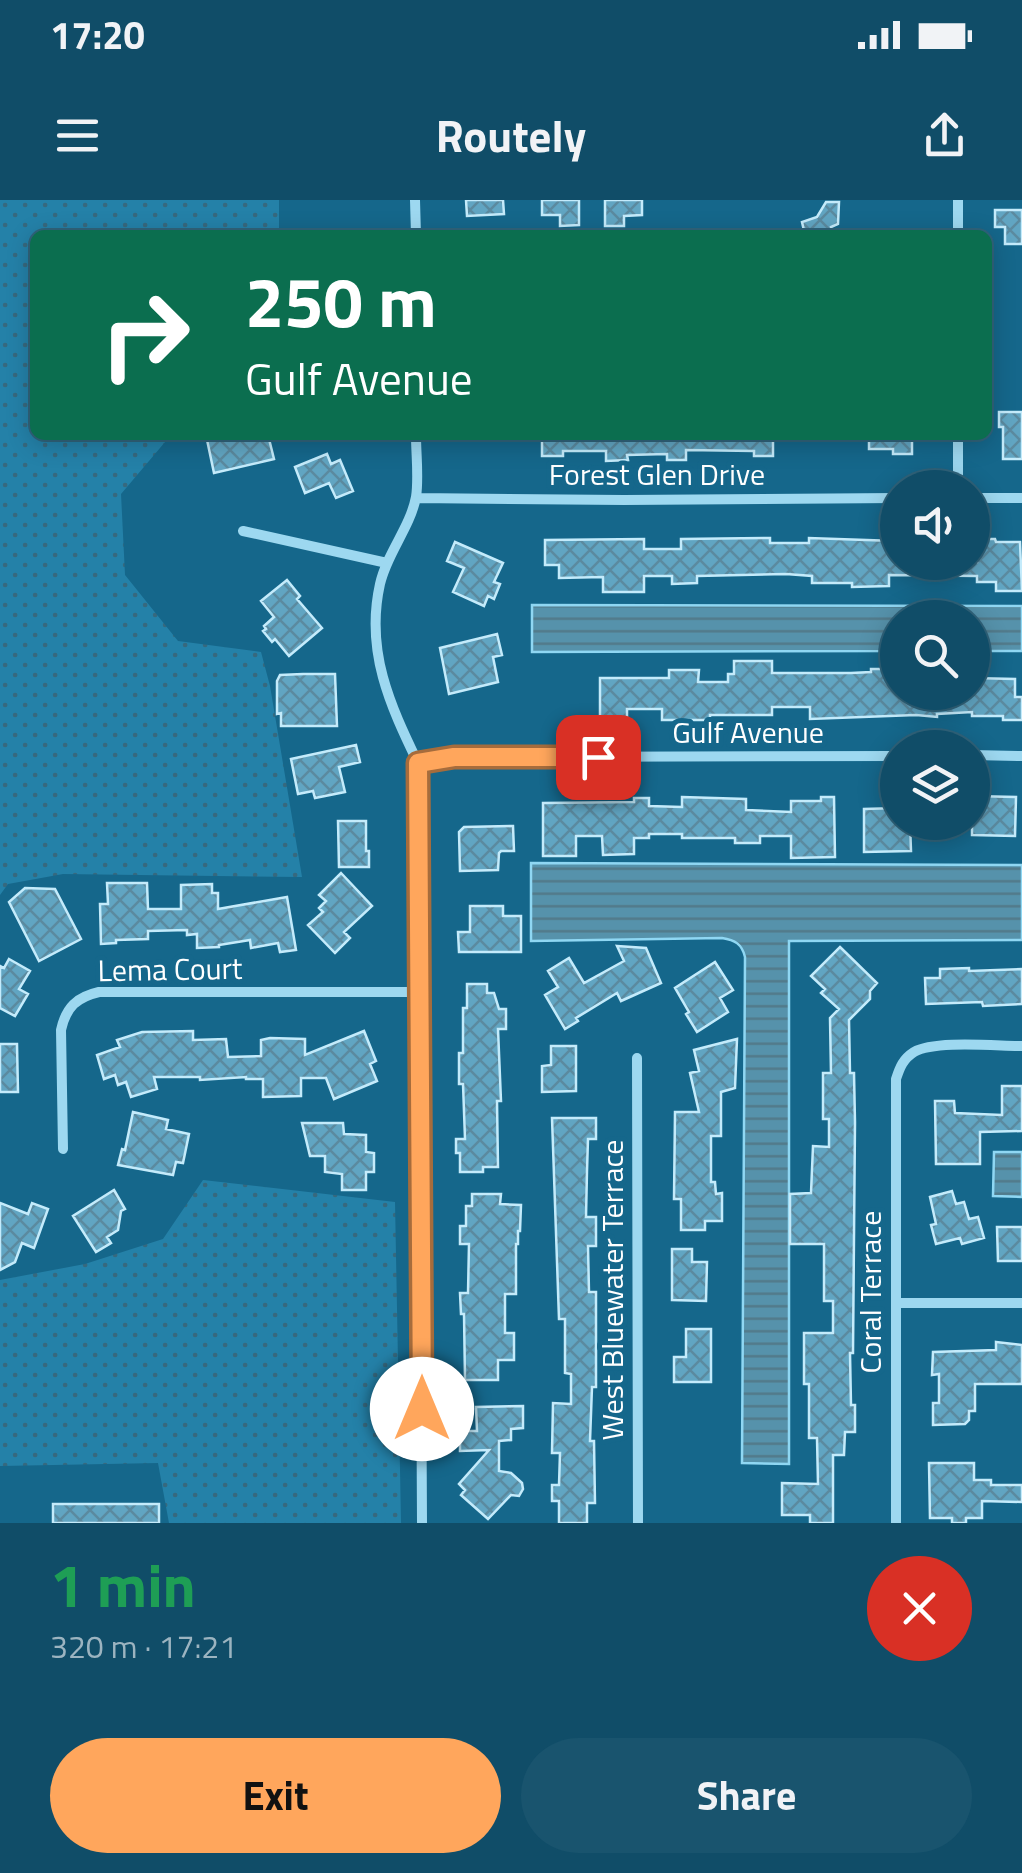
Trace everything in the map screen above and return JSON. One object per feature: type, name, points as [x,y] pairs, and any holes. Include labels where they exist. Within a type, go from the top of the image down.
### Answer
[{"type":"street","points":[[416,200],[416,230]]},
{"type":"street","points":[[958,200],[958,230]]},
{"type":"street","points":[[416,440],[416,498],[380,582],[377,646],[394,712],[418,763],[422,1523]]},
{"type":"street","points":[[958,440],[958,470]]},
{"type":"street","name":"Forest Glen Drive","points":[[416,498],[880,498]]},
{"type":"street","points":[[990,498],[1022,498]]},
{"type":"street","points":[[242,530],[387,563]]},
{"type":"street","name":"Gulf Avenue","points":[[418,763],[454,757],[880,756]]},
{"type":"street","points":[[990,756],[1022,756]]},
{"type":"street","name":"Lema Court","points":[[63,1149],[61,1030],[71,1004],[83,996],[99,992],[420,992]]},
{"type":"street","name":"Coral Terrace","points":[[896,1523],[896,1079],[902,1062],[917,1050],[933,1046],[1022,1046]]},
{"type":"street","name":"West Bluewater Terrace","points":[[637,1058],[638,1523]]},
{"type":"street","points":[[896,1303],[1022,1303]]},
{"type":"shaded area","points":[[0,200],[279,200],[279,230],[30,230],[30,440],[167,440],[121,494],[125,575],[178,641],[261,652],[302,877],[63,874],[8,884],[0,895]]},
{"type":"shaded area","points":[[532,605],[880,606],[880,651],[532,652]]},
{"type":"shaded area","points":[[990,606],[1022,606],[1022,651],[990,651]]},
{"type":"shaded area","points":[[531,863],[1022,865],[1022,940],[789,941],[789,1464],[742,1463],[744,953],[737,943],[722,938],[531,941]]},
{"type":"shaded area","points":[[994,1152],[1022,1152],[1022,1197],[993,1196]]},
{"type":"shaded area","points":[[203,1180],[395,1202],[401,1523],[169,1523],[158,1463],[0,1466],[0,1280],[85,1264],[163,1239]]},
{"type":"building","points":[[466,200],[503,200],[504,214],[467,216]]},
{"type":"building","points":[[542,200],[579,200],[579,225],[560,226],[560,215],[542,215]]},
{"type":"building","points":[[605,200],[642,200],[642,215],[624,216],[624,226],[605,226]]},
{"type":"building","points":[[826,202],[839,202],[838,224],[832,230],[804,230],[802,222],[817,217]]},
{"type":"building","points":[[995,210],[1022,210],[1022,244],[1005,244],[1005,227],[995,227]]},
{"type":"building","points":[[999,412],[1022,412],[1022,459],[1003,459]]},
{"type":"building","points":[[207,440],[269,440],[274,459],[214,473]]},
{"type":"building","points":[[542,440],[773,440],[773,456],[754,456],[754,451],[686,450],[686,460],[667,460],[667,454],[627,455],[628,460],[606,461],[606,451],[563,451],[563,456],[542,456]]},
{"type":"building","points":[[869,440],[912,440],[912,454],[869,449]]},
{"type":"building","points":[[327,454],[331,464],[340,460],[353,491],[336,498],[329,483],[305,493],[295,467]]},
{"type":"building","points":[[770,538],[770,543],[809,543],[809,538],[880,540],[880,580],[889,580],[889,586],[812,583],[812,576],[786,574],[697,576],[697,583],[672,584],[672,576],[644,576],[644,592],[603,592],[603,577],[559,578],[559,565],[545,565],[545,540],[644,539],[644,549],[681,549],[681,539]]},
{"type":"building","points":[[990,539],[1020,542],[1022,591],[996,591],[996,582],[977,582],[990,580]]},
{"type":"building","points":[[455,542],[503,563],[494,582],[500,584],[494,599],[488,596],[484,606],[453,592],[464,568],[447,561]]},
{"type":"building","points":[[287,580],[300,596],[297,599],[322,628],[289,656],[263,631],[274,617],[261,601]]},
{"type":"building","points":[[497,634],[502,655],[493,657],[498,682],[449,694],[440,648]]},
{"type":"building","points":[[734,661],[772,661],[772,673],[880,669],[880,710],[990,710],[990,678],[1015,679],[1015,697],[1022,697],[1022,720],[972,716],[972,712],[937,717],[810,719],[810,707],[772,707],[772,715],[710,715],[710,720],[662,720],[662,709],[627,709],[627,720],[600,720],[600,678],[669,678],[669,670],[699,670],[698,682],[728,682],[728,674],[734,674]]},
{"type":"building","points":[[335,674],[337,726],[281,726],[281,713],[277,714],[280,675]]},
{"type":"building","points":[[356,745],[360,762],[339,767],[345,792],[315,798],[313,791],[298,794],[291,759]]},
{"type":"building","points":[[990,796],[1016,797],[1015,836],[990,835]]},
{"type":"building","points":[[682,797],[746,799],[746,810],[791,812],[791,801],[834,797],[835,857],[791,858],[791,836],[760,836],[760,843],[735,843],[735,838],[682,838],[682,834],[649,834],[649,838],[634,838],[634,854],[603,855],[602,836],[576,836],[576,856],[543,856],[543,803],[634,802],[634,798],[649,798],[649,806],[682,807]]},
{"type":"building","points":[[864,809],[880,809],[880,840],[911,840],[911,851],[864,852]]},
{"type":"building","points":[[338,821],[366,821],[369,867],[339,867]]},
{"type":"building","points":[[513,826],[514,851],[499,853],[498,870],[460,871],[459,832],[464,827]]},
{"type":"building","points":[[341,873],[372,906],[344,932],[350,938],[335,953],[308,925],[323,912],[319,908],[326,901],[319,895]]},
{"type":"building","points":[[107,883],[147,883],[148,909],[181,909],[181,885],[212,884],[212,893],[218,893],[218,909],[287,897],[296,950],[280,952],[278,943],[251,948],[250,940],[197,948],[197,934],[187,935],[187,930],[148,931],[148,939],[101,944],[100,904],[108,904]]},
{"type":"building","points":[[25,888],[55,889],[81,939],[39,961],[9,902]]},
{"type":"building","points":[[470,906],[503,906],[503,916],[521,916],[521,952],[459,952],[458,932],[470,932]]},
{"type":"building","points":[[617,946],[646,948],[661,983],[621,1001],[617,993],[565,1029],[545,995],[558,987],[548,971],[569,958],[584,983],[624,961]]},
{"type":"building","points":[[840,947],[877,983],[870,991],[870,999],[849,1020],[855,1122],[850,1353],[855,1432],[845,1432],[844,1455],[833,1455],[833,1523],[810,1523],[810,1515],[782,1515],[782,1483],[818,1484],[817,1438],[809,1438],[804,1333],[833,1333],[833,1301],[824,1301],[824,1244],[790,1244],[790,1194],[811,1193],[813,1146],[829,1147],[829,1119],[823,1119],[823,1073],[831,1073],[830,1018],[839,1009],[821,993],[825,989],[811,976]]},
{"type":"building","points":[[9,959],[30,971],[19,989],[28,994],[15,1016],[0,1008],[0,966],[4,968]]},
{"type":"building","points":[[715,962],[733,990],[720,998],[728,1012],[697,1032],[675,988]]},
{"type":"building","points":[[940,969],[1022,969],[1022,1004],[926,1004],[925,978],[940,978]]},
{"type":"building","points":[[467,984],[487,984],[487,993],[494,993],[499,1009],[506,1009],[506,1029],[498,1029],[498,1167],[483,1167],[483,1172],[460,1172],[460,1153],[456,1153],[456,1139],[465,1139],[459,1053],[463,1053]]},
{"type":"building","points":[[193,1031],[193,1040],[226,1039],[228,1057],[261,1056],[261,1040],[270,1038],[305,1039],[305,1055],[364,1031],[376,1061],[370,1064],[377,1081],[334,1099],[326,1078],[301,1078],[301,1096],[263,1097],[263,1079],[246,1077],[154,1077],[157,1089],[131,1097],[126,1082],[118,1085],[115,1075],[104,1079],[97,1055],[120,1047],[117,1040],[142,1032]]},
{"type":"building","points":[[737,1039],[735,1088],[721,1092],[721,1136],[711,1136],[711,1182],[715,1182],[716,1194],[722,1193],[722,1221],[705,1221],[705,1230],[681,1230],[681,1199],[674,1199],[675,1112],[699,1112],[690,1073],[699,1071],[694,1050]]},
{"type":"building","points":[[0,1044],[17,1044],[18,1092],[0,1092]]},
{"type":"building","points":[[551,1046],[576,1046],[576,1091],[542,1092],[542,1066],[551,1065]]},
{"type":"building","points":[[1002,1086],[1022,1086],[1022,1131],[980,1132],[980,1164],[936,1164],[935,1101],[954,1101],[955,1113],[1002,1115]]},
{"type":"building","points":[[133,1112],[168,1120],[166,1129],[189,1134],[183,1163],[176,1162],[173,1175],[118,1165]]},
{"type":"building","points":[[552,1118],[596,1118],[596,1139],[588,1139],[587,1171],[586,1217],[596,1217],[596,1246],[588,1246],[589,1292],[596,1292],[596,1387],[592,1387],[590,1441],[594,1441],[595,1503],[587,1503],[587,1523],[559,1523],[559,1501],[552,1501],[552,1485],[559,1485],[560,1453],[552,1453],[553,1403],[571,1404],[571,1374],[565,1373],[565,1319],[559,1319]]},
{"type":"building","points":[[302,1123],[343,1123],[344,1134],[366,1135],[366,1152],[374,1153],[374,1172],[366,1172],[366,1190],[342,1190],[342,1174],[325,1172],[325,1156],[310,1156]]},
{"type":"building","points":[[114,1190],[125,1209],[121,1211],[118,1230],[107,1237],[111,1243],[96,1252],[73,1216]]},
{"type":"building","points":[[952,1191],[956,1204],[964,1202],[969,1219],[978,1217],[984,1238],[962,1244],[960,1238],[936,1244],[930,1197]]},
{"type":"building","points":[[472,1194],[501,1194],[500,1204],[521,1205],[516,1294],[505,1294],[505,1333],[514,1333],[514,1360],[498,1360],[498,1380],[465,1380],[460,1293],[468,1293],[469,1244],[460,1244],[460,1226],[466,1226],[466,1206],[472,1206]]},
{"type":"building","points":[[0,1203],[28,1214],[32,1203],[48,1209],[34,1248],[22,1243],[15,1262],[0,1270]]},
{"type":"building","points":[[997,1227],[1022,1227],[1022,1261],[998,1261]]},
{"type":"building","points":[[672,1249],[692,1249],[692,1262],[707,1262],[706,1301],[672,1300]]},
{"type":"building","points":[[686,1329],[711,1329],[711,1382],[674,1382],[674,1357],[686,1357]]},
{"type":"building","points":[[996,1342],[1022,1345],[1022,1384],[975,1384],[975,1411],[969,1411],[965,1424],[933,1425],[933,1403],[939,1403],[939,1374],[932,1375],[933,1352],[996,1350]]},
{"type":"building","points":[[523,1406],[523,1428],[511,1429],[511,1440],[499,1441],[499,1471],[511,1473],[523,1489],[519,1496],[511,1495],[488,1519],[461,1495],[465,1490],[459,1484],[489,1450],[460,1451],[460,1431],[477,1431],[476,1407]]},
{"type":"building","points":[[929,1463],[974,1463],[974,1480],[991,1480],[991,1485],[1022,1485],[1022,1502],[982,1501],[982,1518],[966,1518],[966,1523],[952,1523],[952,1518],[930,1518]]},
{"type":"building","points":[[53,1504],[159,1504],[159,1523],[53,1523]]},
{"type":"route","points":[[422,1409],[418,763],[454,757],[598,757]]}]
